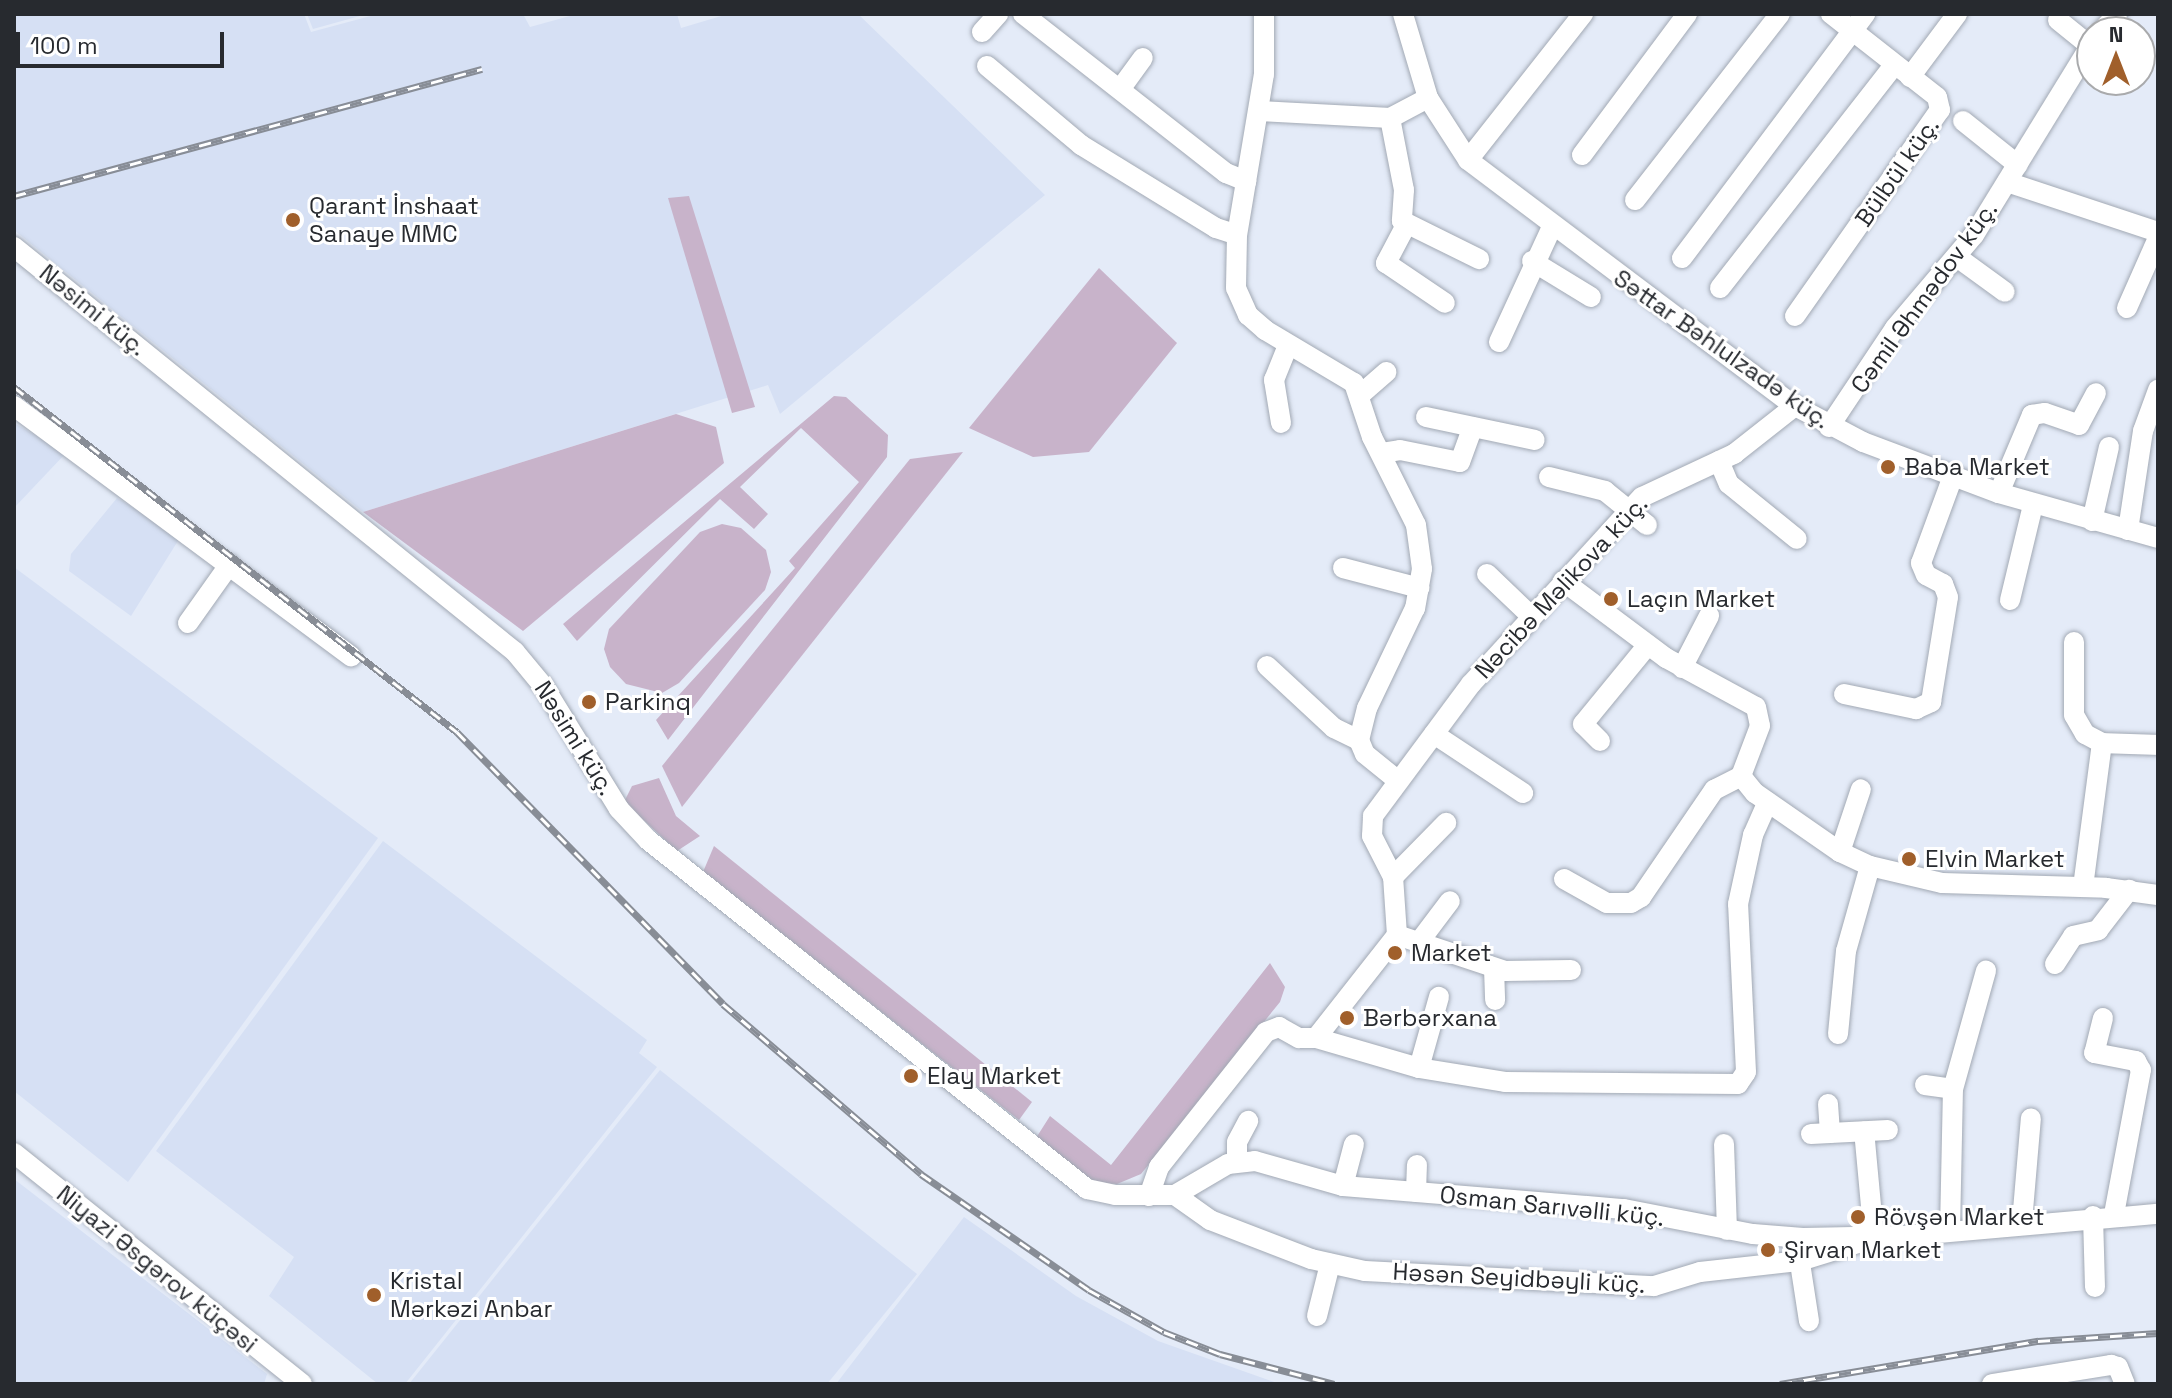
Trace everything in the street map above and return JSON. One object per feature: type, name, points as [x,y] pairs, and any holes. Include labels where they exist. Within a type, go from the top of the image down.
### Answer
[{"type":"street","points":[[982,32],[998,14]]},
{"type":"street","points":[[1023,14],[1226,173],[1246,181]]},
{"type":"street","points":[[1264,14],[1260,111],[1234,263],[1241,302],[1256,323],[1288,346],[1346,375],[1360,395],[1365,422],[1416,525],[1419,588],[1367,708],[1359,740],[1365,754],[1397,780],[1371,823],[1393,877],[1397,935],[1316,1038]]},
{"type":"street","name":"Səttar Bəhlulzadə küç.","points":[[1403,14],[1428,98],[1468,160],[1552,227],[1795,406],[1829,427],[1999,493],[2158,538]]},
{"type":"street","points":[[1468,160],[1583,14]]},
{"type":"street","points":[[1582,155],[1687,14]]},
{"type":"street","points":[[1635,200],[1780,14]]},
{"type":"street","name":"Bülbül küç.","points":[[1795,316],[1937,117],[1937,97],[1831,14]]},
{"type":"street","points":[[1682,258],[1865,14]]},
{"type":"street","points":[[1720,288],[1902,71],[1957,14]]},
{"type":"street","points":[[2058,20],[2076,30]]},
{"type":"street","points":[[1121,88],[1143,58]]},
{"type":"street","points":[[987,66],[1081,145],[1216,228],[1237,235]]},
{"type":"street","name":"Cəmil Əhmədov küç.","points":[[1829,427],[1895,328],[1957,257],[2076,70]]},
{"type":"street","points":[[1260,111],[1390,118],[1428,98]]},
{"type":"street","points":[[1390,118],[1405,227],[1386,263],[1445,303]]},
{"type":"street","points":[[1963,121],[2012,173],[2158,235],[2127,308]]},
{"type":"street","points":[[1405,227],[1479,259]]},
{"type":"street","points":[[1499,342],[1532,261],[1552,227]]},
{"type":"street","name":"Nəsimi küç.","points":[[14,247],[515,652],[544,687],[619,809],[648,840],[1077,1183],[1100,1193],[1149,1196]]},
{"type":"street","points":[[1957,257],[2005,292]]},
{"type":"street","points":[[1532,261],[1591,297]]},
{"type":"street","points":[[1281,423],[1274,380],[1288,346]]},
{"type":"street","points":[[1360,395],[1386,372]]},
{"type":"street","points":[[2128,530],[2143,431],[2158,390]]},
{"type":"street","points":[[1999,493],[2032,415],[2045,413],[2079,425],[2096,393]]},
{"type":"street","points":[[14,406],[351,656]]},
{"type":"street","name":"Nəcibə Məlikova küç.","points":[[1397,780],[1531,616],[1630,508],[1652,489],[1719,461],[1755,441],[1795,406]]},
{"type":"street","points":[[1426,417],[1535,440]]},
{"type":"street","points":[[1382,453],[1400,450],[1460,462],[1473,427]]},
{"type":"street","points":[[2092,521],[2109,447]]},
{"type":"street","points":[[1719,461],[1729,484],[1797,539]]},
{"type":"street","points":[[1844,694],[1916,709],[1931,702],[1948,597],[1943,584],[1926,575],[1921,563],[1953,476]]},
{"type":"street","points":[[1549,477],[1605,491],[1630,508],[1647,525]]},
{"type":"street","points":[[2010,600],[2033,505]]},
{"type":"street","points":[[188,623],[230,564]]},
{"type":"street","points":[[1343,568],[1419,588]]},
{"type":"street","points":[[1487,574],[1531,616]]},
{"type":"street","points":[[1563,581],[1682,668],[1747,701],[1760,714],[1741,776],[1714,790],[1641,897],[1631,903],[1607,903],[1564,879]]},
{"type":"street","points":[[1682,668],[1709,616]]},
{"type":"street","points":[[2074,642],[2074,715],[2085,734],[2102,743],[2158,745]]},
{"type":"street","points":[[1600,741],[1582,729],[1583,724],[1648,645]]},
{"type":"street","points":[[1267,666],[1334,728],[1359,740]]},
{"type":"street","points":[[1434,734],[1523,793]]},
{"type":"street","points":[[2083,887],[2102,743]]},
{"type":"street","points":[[1741,776],[1768,802],[1840,852],[1870,866],[1973,888],[2083,887],[2158,895]]},
{"type":"street","points":[[1840,852],[1861,789]]},
{"type":"street","points":[[1248,1121],[1237,1142],[1237,1161],[1175,1195],[1149,1196],[1159,1167],[1266,1032],[1279,1027],[1299,1038],[1316,1038],[1419,1068],[1544,1085],[1738,1084],[1746,1072],[1738,904],[1753,835],[1768,802]]},
{"type":"street","points":[[1393,877],[1446,823]]},
{"type":"street","points":[[1838,1034],[1846,951],[1870,866]]},
{"type":"street","points":[[2055,964],[2073,936],[2098,930],[2129,890]]},
{"type":"street","points":[[1419,942],[1450,901]]},
{"type":"street","points":[[1397,935],[1494,968],[1571,970]]},
{"type":"street","points":[[1494,968],[1495,1000]]},
{"type":"street","points":[[1950,1231],[1953,1089],[1986,971]]},
{"type":"street","points":[[1419,1068],[1439,997]]},
{"type":"street","points":[[2103,1018],[2094,1053],[2136,1061],[2141,1070],[2114,1214]]},
{"type":"street","points":[[1925,1085],[1953,1089]]},
{"type":"street","points":[[1828,1104],[1820,1133],[1888,1130]]},
{"type":"street","points":[[2022,1222],[2031,1118]]},
{"type":"street","points":[[1864,1131],[1874,1238]]},
{"type":"street","points":[[1343,1186],[1354,1144]]},
{"type":"street","points":[[1724,1144],[1727,1230]]},
{"type":"street","name":"Niyazi Əsgərov küçəsi","points":[[14,1153],[302,1384]]},
{"type":"street","name":"Osman Sarıvəlli küç.","points":[[1237,1161],[1264,1163],[1343,1186],[1624,1209],[1727,1230],[1796,1238],[1874,1238],[2114,1214],[2158,1214]]},
{"type":"street","points":[[1416,1192],[1417,1165]]},
{"type":"street","name":"Həsən Seyidbəyli küç.","points":[[1175,1195],[1210,1220],[1330,1264],[1365,1271],[1638,1287],[1700,1272],[1800,1261],[1874,1238]]},
{"type":"street","points":[[2093,1216],[2095,1287]]},
{"type":"street","points":[[1796,1238],[1809,1321]]},
{"type":"street","points":[[1317,1316],[1330,1264]]},
{"type":"street","points":[[1992,1384],[2111,1365],[2118,1367],[2125,1384]]},
{"type":"shaded area","points":[[14,14],[304,14],[311,32],[378,14],[523,14],[530,27],[577,14],[677,14],[681,28],[728,14],[858,14],[1045,195],[780,414],[768,385],[363,512],[14,230]]},
{"type":"shaded area","points":[[307,14],[367,14],[313,29]]},
{"type":"shaded area","points":[[689,196],[755,407],[732,413],[668,198]]},
{"type":"shaded area","points":[[1099,268],[1177,343],[1089,452],[1033,457],[969,428]]},
{"type":"shaded area","points":[[834,396],[846,397],[888,435],[887,457],[668,740],[656,720],[795,568],[789,561],[859,482],[801,428],[740,487],[768,514],[754,529],[720,499],[577,641],[563,624]]},
{"type":"shaded area","points":[[676,414],[716,427],[724,463],[523,631],[363,512]]},
{"type":"shaded area","points":[[14,423],[66,453],[14,508]]},
{"type":"shaded area","points":[[963,452],[682,807],[662,766],[910,459]]},
{"type":"shaded area","points":[[117,498],[181,536],[131,616],[69,571],[71,554]]},
{"type":"shaded area","points":[[722,524],[741,528],[766,550],[771,572],[765,590],[679,683],[662,693],[626,684],[610,667],[604,649],[609,629],[700,532]]},
{"type":"shaded area","points":[[14,567],[378,838],[128,1182],[14,1091]]},
{"type":"shaded area","points":[[659,778],[676,816],[700,836],[677,851],[624,802],[632,786]]},
{"type":"shaded area","points":[[383,841],[647,1040],[639,1053],[657,1067],[405,1384],[378,1384],[269,1296],[294,1257],[156,1151]]},
{"type":"shaded area","points":[[714,846],[1032,1102],[1019,1120],[703,872]]},
{"type":"shaded area","points":[[1270,963],[1285,987],[1280,1002],[1141,1174],[1117,1184],[1096,1183],[1036,1138],[1050,1116],[1111,1165]]},
{"type":"shaded area","points":[[660,1070],[917,1274],[827,1384],[409,1384]]},
{"type":"shaded area","points":[[14,1179],[267,1374],[264,1384],[14,1384]]},
{"type":"shaded area","points":[[964,1217],[1076,1296],[1158,1341],[1280,1384],[836,1384]]},
{"type":"railway","points":[[14,196],[482,69]]},
{"type":"railway","points":[[14,387],[457,732],[723,1004],[921,1174],[1089,1290],[1164,1332],[1220,1354],[1334,1384]]},
{"type":"railway","points":[[1780,1384],[2038,1341],[2158,1333]]},
{"type":"place","name":"Qarant İnshaat Sanaye MMC","points":[[293,220]]},
{"type":"place","name":"Baba Market","points":[[1888,467]]},
{"type":"place","name":"Laçın Market","points":[[1611,599]]},
{"type":"place","name":"Parkinq","points":[[589,702]]},
{"type":"place","name":"Elvin Market","points":[[1909,859]]},
{"type":"place","name":"Market","points":[[1395,953]]},
{"type":"place","name":"Bərbərxana","points":[[1347,1018]]},
{"type":"place","name":"Elay Market","points":[[911,1076]]},
{"type":"place","name":"Rövşən Market","points":[[1858,1217]]},
{"type":"place","name":"Şirvan Market","points":[[1768,1250]]},
{"type":"place","name":"Kristal Mərkəzi Anbar","points":[[374,1295]]}]
